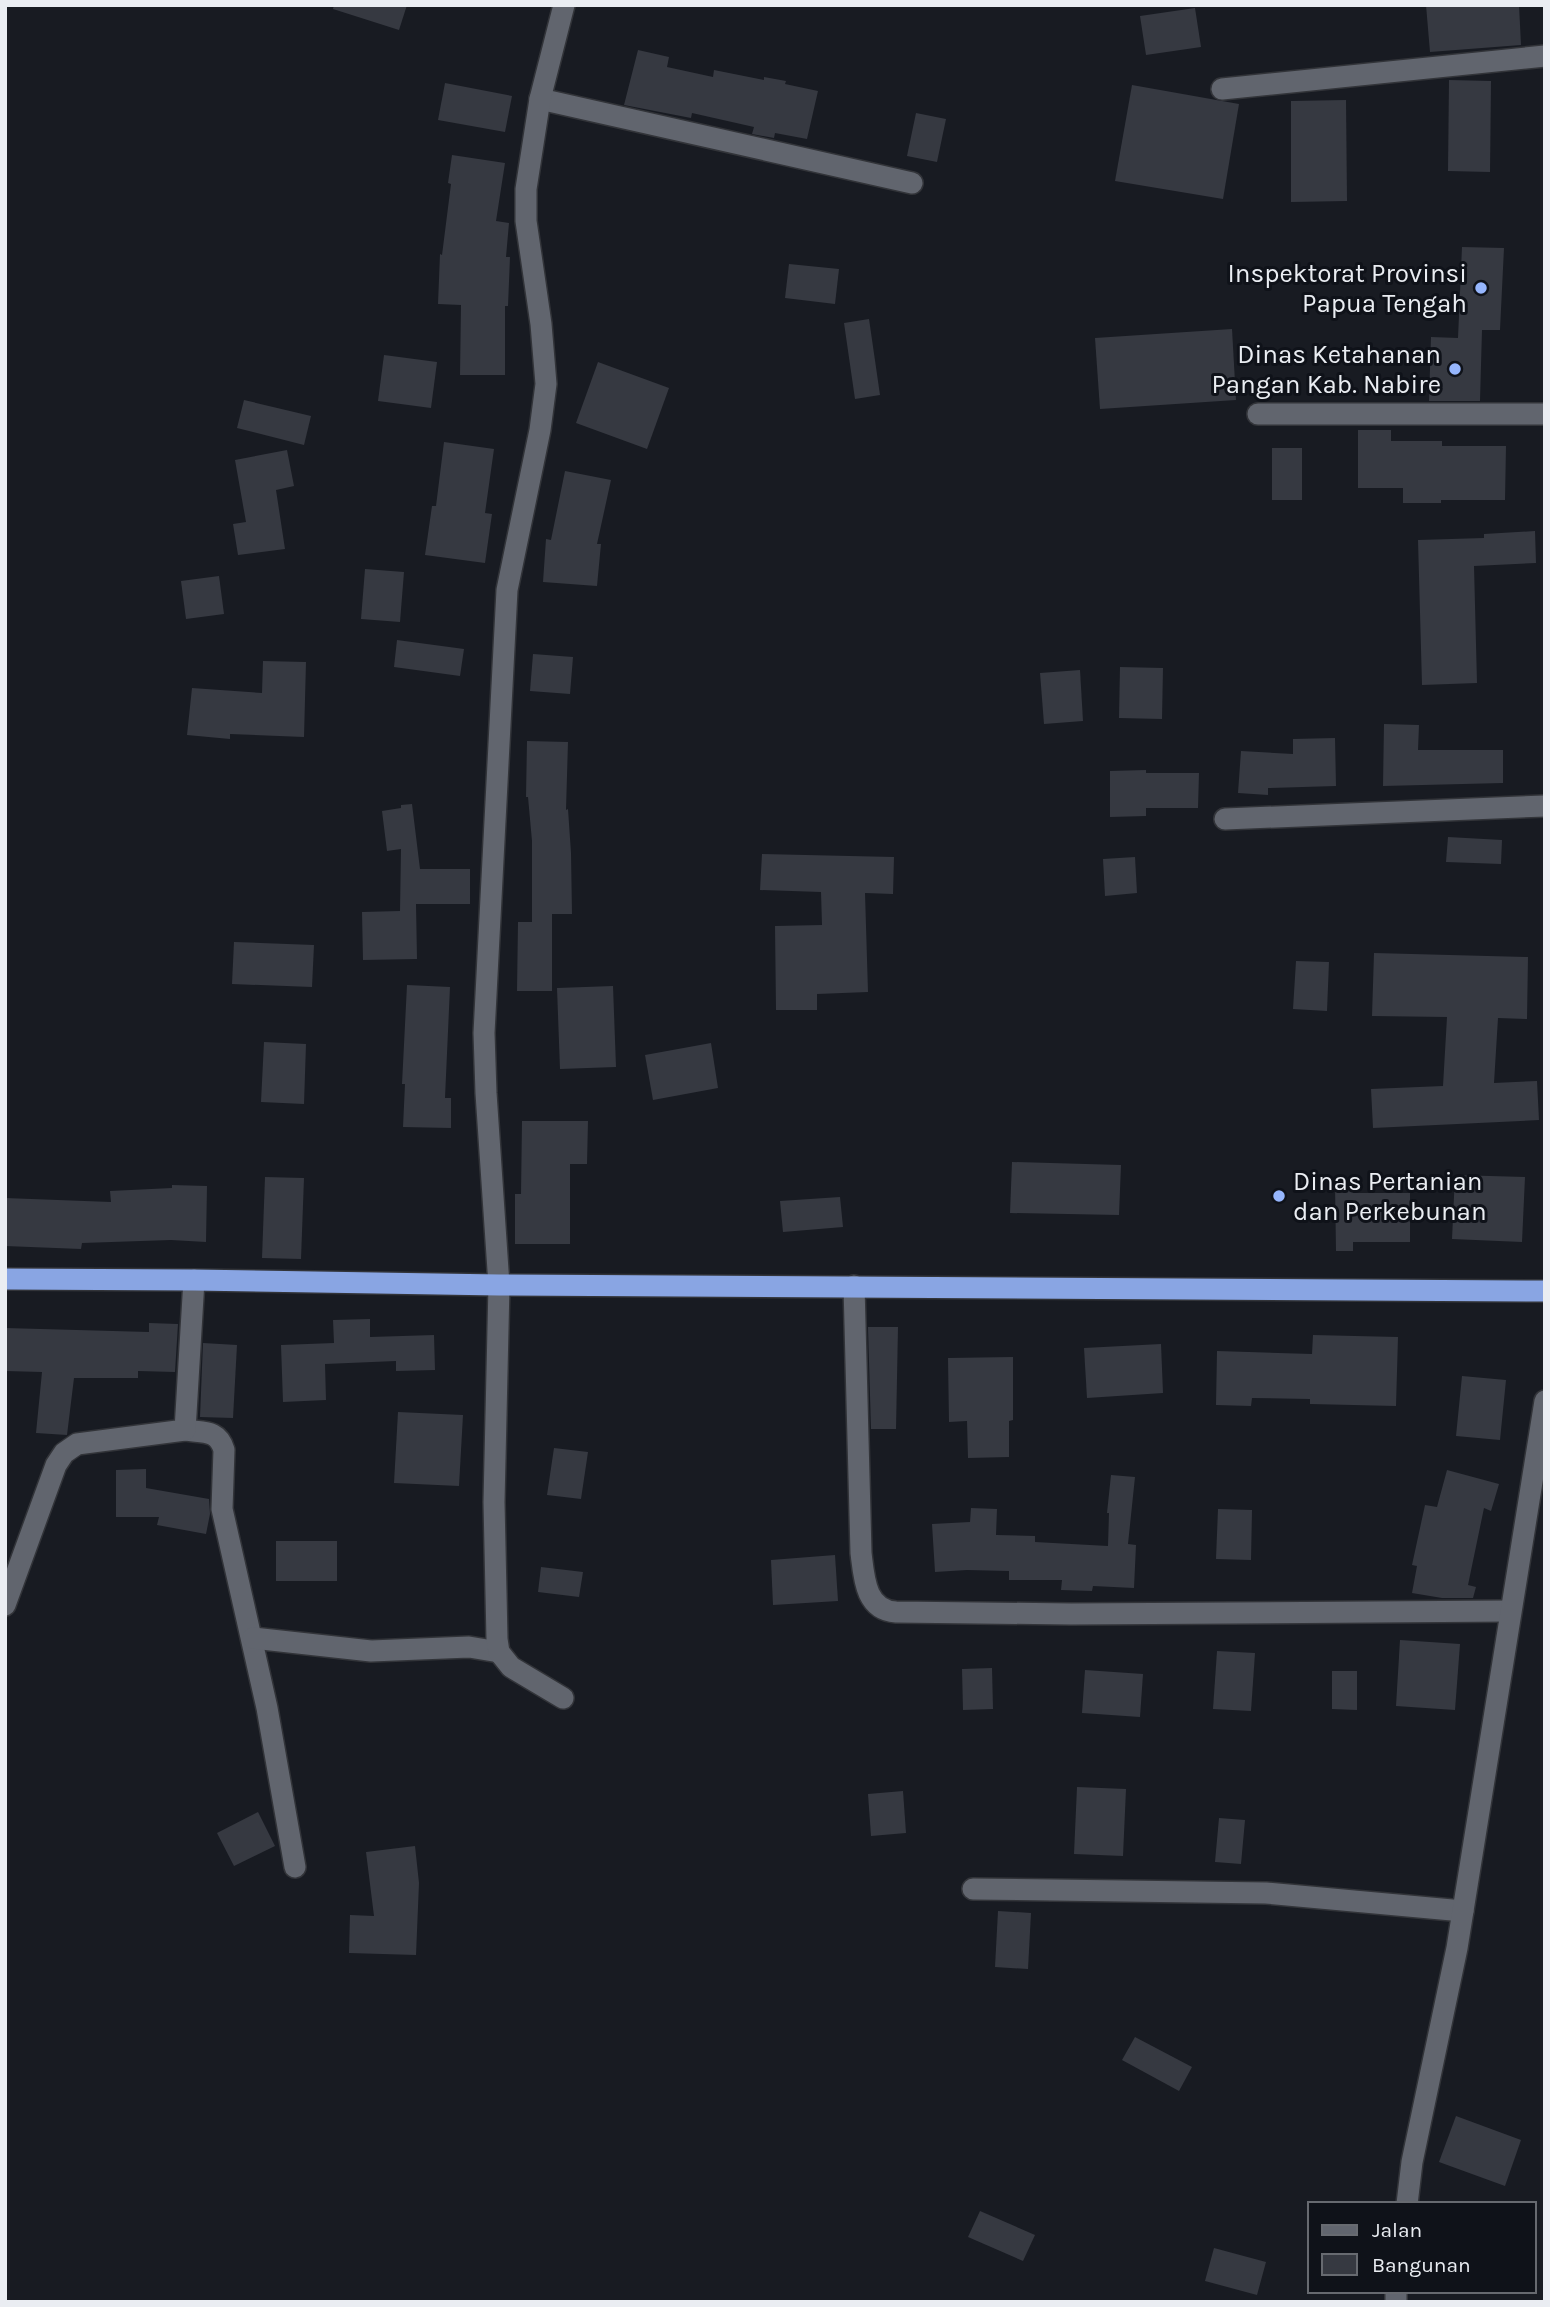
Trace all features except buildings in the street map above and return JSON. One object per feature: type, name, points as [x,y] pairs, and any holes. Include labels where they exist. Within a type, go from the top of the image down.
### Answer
[{"type":"highway","points":[[5,1279],[499,1285],[1545,1291]]},
{"type":"street","points":[[563,1698],[511,1667],[499,1652],[494,1513],[499,1285],[484,1033],[507,590],[540,430],[546,384],[526,205],[540,99],[564,5]]},
{"type":"street","points":[[1222,89],[1545,57]]},
{"type":"street","points":[[540,99],[912,183]]},
{"type":"street","points":[[1258,414],[1545,414]]},
{"type":"street","points":[[1225,819],[1545,806]]},
{"type":"street","points":[[185,1430],[194,1280]]},
{"type":"street","points":[[854,1286],[861,1553],[871,1598],[880,1609],[895,1612],[1071,1614],[1510,1611]]},
{"type":"street","points":[[1407,2202],[1412,2162],[1446,2010],[1545,1401]]},
{"type":"street","points":[[5,1605],[56,1465],[64,1453],[77,1444],[185,1430],[214,1434],[221,1441],[224,1450],[222,1509],[253,1638],[295,1867]]},
{"type":"street","points":[[253,1638],[371,1651],[469,1647],[499,1652]]},
{"type":"street","points":[[973,1889],[1266,1893],[1463,1911]]},
{"type":"place","name":"Inspektorat Provinsi Papua Tengah","points":[[1481,288]]},
{"type":"place","name":"Dinas Ketahanan Pangan Kab. Nabire","points":[[1455,369]]},
{"type":"place","name":"Dinas Pertanian dan Perkebunan","points":[[1279,1196]]}]
